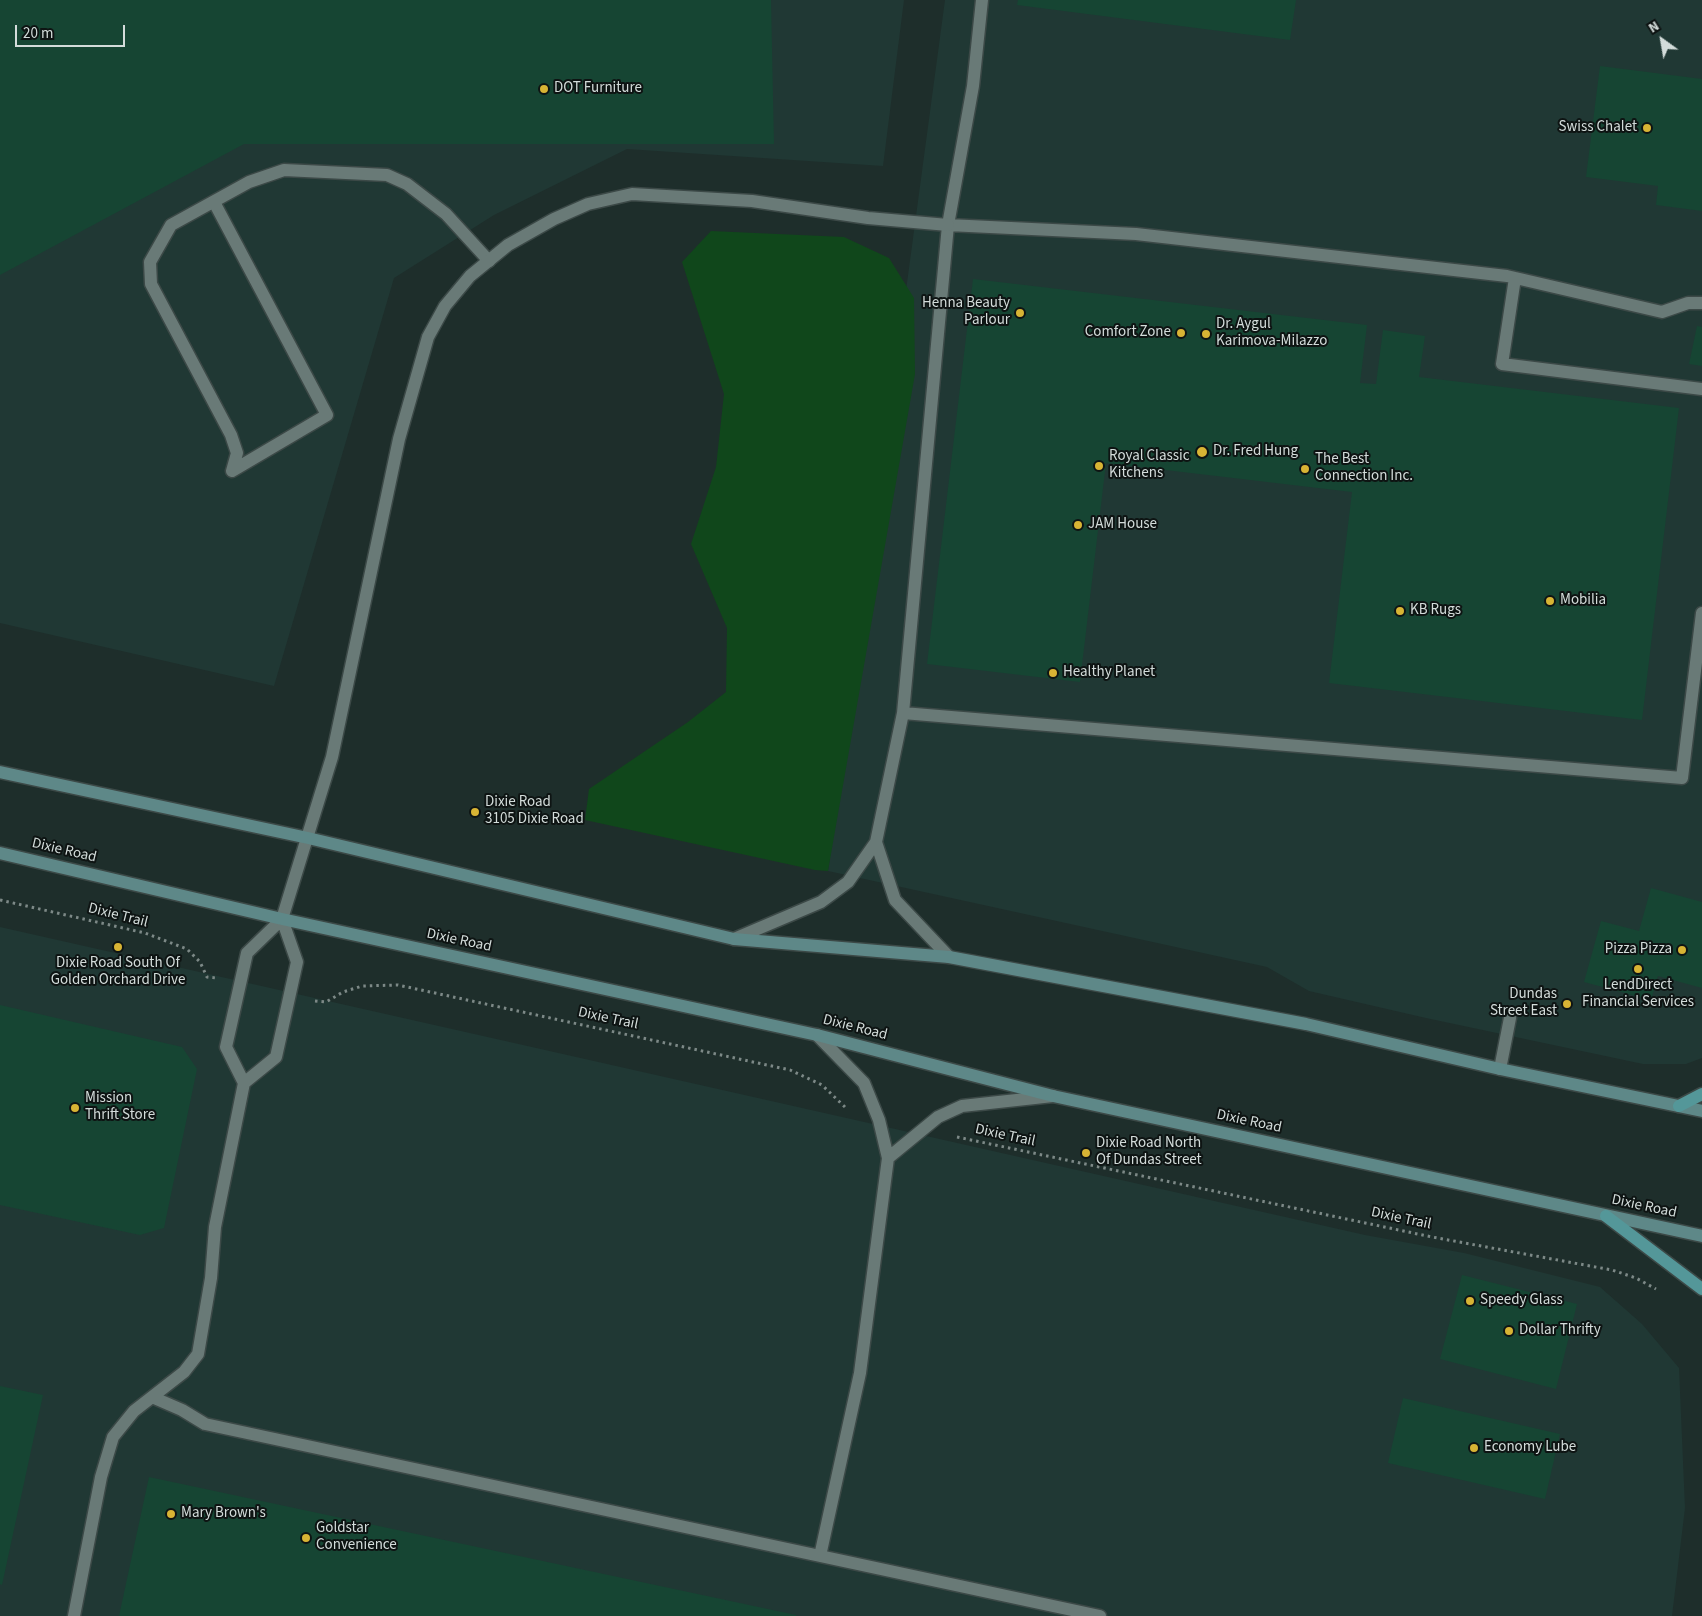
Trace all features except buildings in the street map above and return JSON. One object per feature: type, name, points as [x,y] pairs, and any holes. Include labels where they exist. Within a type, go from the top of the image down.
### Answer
[{"type":"main road","points":[[0,772],[308,838],[734,939],[949,957],[1306,1024],[1500,1069],[1702,1111]]},
{"type":"main road","name":"Dixie Road","points":[[0,853],[282,919],[817,1035],[1053,1096],[1702,1236]]},
{"type":"main road","points":[[1679,1106],[1702,1094]]},
{"type":"main road","points":[[1606,1216],[1702,1289]]},
{"type":"street","points":[[734,939],[821,902],[848,882],[876,842],[904,713],[948,225],[973,86],[982,0]]},
{"type":"street","points":[[214,202],[327,415],[232,471],[237,453],[231,435],[150,284],[150,262],[171,225],[250,182],[284,170],[387,175],[407,184],[446,214],[489,261]]},
{"type":"street","points":[[74,1616],[100,1477],[114,1437],[134,1411],[184,1372],[198,1354],[211,1278],[214,1227],[244,1083],[226,1047],[247,953],[282,919],[332,757],[399,439],[428,337],[445,306],[470,276],[508,245],[554,219],[588,204],[632,194],[752,201],[868,218],[948,225],[1136,234],[1515,278],[1662,312],[1688,303],[1702,303]]},
{"type":"street","points":[[1515,278],[1502,364],[1702,389]]},
{"type":"street","points":[[904,713],[1682,778],[1702,613]]},
{"type":"street","points":[[876,842],[895,900],[949,957]]},
{"type":"street","points":[[244,1083],[276,1057],[297,962],[282,919]]},
{"type":"street","points":[[1500,1069],[1510,1018]]},
{"type":"street","points":[[817,1035],[864,1083],[879,1120],[888,1158],[860,1373],[820,1556]]},
{"type":"street","points":[[888,1158],[938,1117],[962,1106],[1053,1096]]},
{"type":"street","points":[[152,1397],[182,1410],[205,1424],[1100,1616]]},
{"type":"path","name":"Dixie Trail","points":[[0,900],[145,933],[187,949],[200,962],[207,976],[215,978]]},
{"type":"path","name":"Dixie Trail","points":[[316,1001],[326,1002],[343,992],[362,986],[398,985],[790,1070],[822,1085],[853,1114],[879,1120]]},
{"type":"path","name":"Dixie Trail","points":[[921,1130],[1432,1237],[1612,1270],[1636,1278],[1660,1292]]},
{"type":"shaded area","points":[[0,0],[904,0],[883,166],[627,149],[494,215],[394,278],[274,686],[0,623]]},
{"type":"shaded area","points":[[945,0],[1702,0],[1702,1058],[1686,1064],[1643,1064],[1426,1018],[1309,991],[1267,967],[828,871]]},
{"type":"shaded area","points":[[0,927],[1365,1235],[1464,1253],[1600,1287],[1642,1324],[1679,1368],[1685,1508],[1672,1616],[0,1616]]},
{"type":"green space","points":[[711,231],[844,237],[889,258],[914,298],[915,374],[828,871],[815,870],[585,820],[589,789],[688,722],[726,692],[727,628],[691,544],[716,467],[724,394],[682,262]]},
{"type":"place","name":"DOT Furniture","points":[[544,89]]},
{"type":"place","name":"Swiss Chalet","points":[[1647,128]]},
{"type":"place","name":"Henna Beauty Parlour","points":[[1020,313]]},
{"type":"place","name":"Comfort Zone","points":[[1181,333]]},
{"type":"place","name":"Dr. Aygul Karimova-Milazzo","points":[[1206,334]]},
{"type":"place","name":"Dr. Fred Hung","points":[[1202,452]]},
{"type":"place","name":"Royal Classic Kitchens","points":[[1099,466]]},
{"type":"place","name":"The Best Connection Inc.","points":[[1305,469]]},
{"type":"place","name":"JAM House","points":[[1078,525]]},
{"type":"place","name":"Mobilia","points":[[1550,601]]},
{"type":"place","name":"KB Rugs","points":[[1400,611]]},
{"type":"place","name":"Healthy Planet","points":[[1053,673]]},
{"type":"place","name":"Dixie Road 3105 Dixie Road","points":[[475,812]]},
{"type":"place","name":"Dixie Road South Of Golden Orchard Drive","points":[[118,947]]},
{"type":"place","name":"Pizza Pizza","points":[[1682,950]]},
{"type":"place","name":"LendDirect Financial Services","points":[[1638,969]]},
{"type":"place","name":"Dundas Street East","points":[[1567,1004]]},
{"type":"place","name":"Mission Thrift Store","points":[[75,1108]]},
{"type":"place","name":"Dixie Road North Of Dundas Street","points":[[1086,1153]]},
{"type":"place","name":"Speedy Glass","points":[[1470,1301]]},
{"type":"place","name":"Dollar Thrifty","points":[[1509,1331]]},
{"type":"place","name":"Economy Lube","points":[[1474,1448]]},
{"type":"place","name":"Mary Brown's","points":[[171,1514]]},
{"type":"place","name":"Goldstar Convenience","points":[[306,1538]]}]
